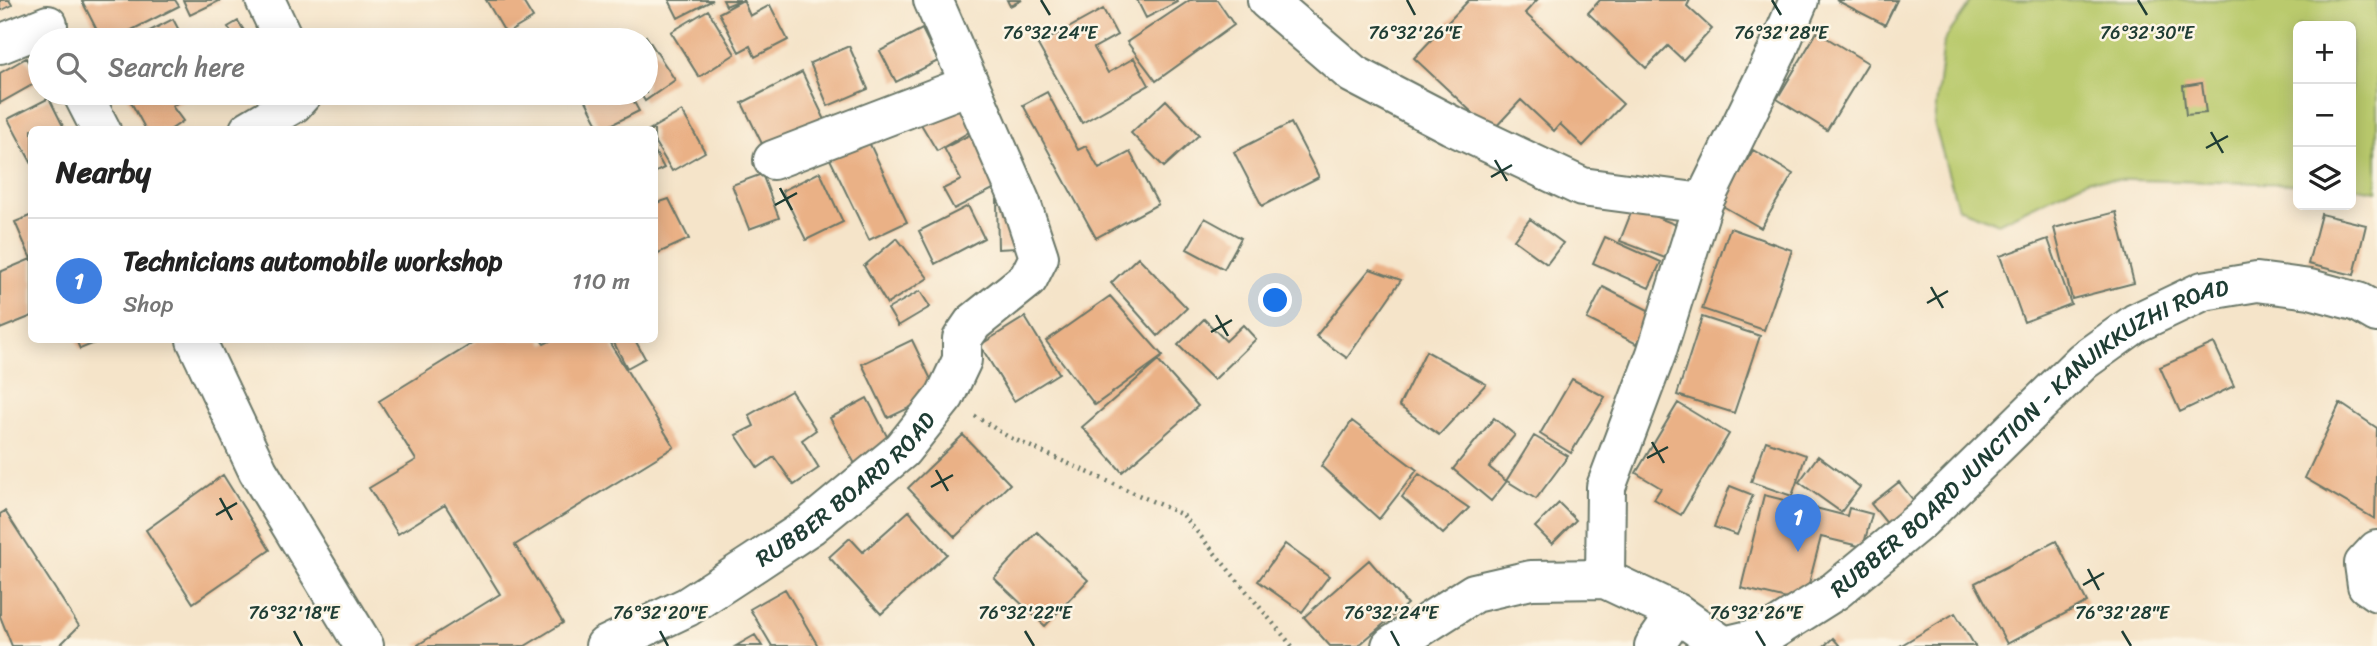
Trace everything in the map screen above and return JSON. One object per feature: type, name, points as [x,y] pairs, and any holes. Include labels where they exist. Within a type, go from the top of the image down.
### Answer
[{"type":"street","points":[[265,0],[278,28]]},
{"type":"street","points":[[773,160],[969,85],[933,0]]},
{"type":"street","points":[[1267,0],[1353,74],[1451,125],[1582,187],[1703,203]]},
{"type":"street","points":[[1605,579],[1606,487],[1656,354],[1703,203],[1776,54],[1799,0]]},
{"type":"street","points":[[0,44],[28,30]]},
{"type":"street","name":"RUBBER BOARD ROAD","points":[[604,646],[687,607],[810,526],[902,450],[945,396],[962,360],[962,339],[973,323],[1028,279],[1039,257],[1021,203],[969,85]]},
{"type":"street","points":[[88,105],[99,126]]},
{"type":"street","points":[[255,126],[290,105]]},
{"type":"street","name":"RUBBER BOARD JUNCTION - KANJIKKUZHI ROAD","points":[[1391,646],[1474,593],[1531,580],[1605,579],[1676,613],[1724,646],[1782,634],[1922,519],[2083,361],[2136,323],[2203,291],[2257,282],[2310,289],[2358,302],[2377,313]]},
{"type":"street","points":[[197,343],[258,471],[364,646]]},
{"type":"street","points":[[2377,550],[2364,564],[2367,585],[2377,592]]},
{"type":"street","points":[[1654,646],[1676,613]]},
{"type":"path","points":[[945,396],[1007,436],[1183,515],[1292,646]]},
{"type":"green space","points":[[1972,0],[2377,0],[2377,191],[2356,188],[2356,21],[2293,21],[2293,184],[2089,179],[1998,223],[1958,208],[1934,123],[1944,41]]},
{"type":"building","points":[[0,0],[9,0],[12,5],[0,11]]},
{"type":"building","points":[[175,0],[179,6],[136,28],[96,28],[82,1]]},
{"type":"building","points":[[183,0],[221,0],[190,15]]},
{"type":"building","points":[[486,0],[522,0],[533,18],[516,28],[502,28]]},
{"type":"building","points":[[669,0],[713,0],[678,18]]},
{"type":"building","points":[[723,0],[740,0],[726,6]]},
{"type":"building","points":[[743,0],[750,16],[770,5],[788,40],[755,57],[750,46],[739,52],[719,13]]},
{"type":"building","points":[[1007,0],[1022,0],[1010,6]]},
{"type":"building","points":[[1137,0],[1176,0],[1177,2],[1146,18]]},
{"type":"building","points":[[1190,0],[1217,0],[1234,25],[1156,81],[1127,42]]},
{"type":"building","points":[[1469,0],[1537,0],[1525,13],[1623,104],[1583,146],[1560,124],[1554,131],[1521,100],[1492,131],[1414,58]]},
{"type":"building","points":[[1600,0],[1690,0],[1687,6],[1712,29],[1683,60],[1668,46],[1646,68],[1588,13]]},
{"type":"building","points":[[1836,0],[1897,0],[1885,25]]},
{"type":"building","points":[[1103,9],[1117,35],[1094,48],[1108,73],[1134,58],[1149,85],[1082,123],[1038,45]]},
{"type":"building","points":[[708,10],[735,54],[699,77],[671,32]]},
{"type":"building","points":[[173,19],[178,28],[155,28]]},
{"type":"building","points":[[238,21],[242,28],[229,28]]},
{"type":"building","points":[[922,29],[938,61],[896,82],[880,51]]},
{"type":"building","points":[[1817,32],[1868,63],[1827,130],[1777,99]]},
{"type":"building","points":[[849,46],[868,89],[828,106],[810,63]]},
{"type":"building","points":[[658,54],[675,80],[658,92]]},
{"type":"building","points":[[26,58],[28,87],[0,103],[0,73]]},
{"type":"building","points":[[802,72],[826,122],[766,152],[742,103]]},
{"type":"building","points":[[2202,83],[2206,113],[2186,115],[2183,86]]},
{"type":"building","points":[[949,87],[974,129],[937,151],[912,109]]},
{"type":"building","points":[[1047,92],[1078,150],[1086,146],[1099,169],[1130,152],[1158,204],[1096,238],[1023,105]]},
{"type":"building","points":[[1166,100],[1199,135],[1164,167],[1131,133]]},
{"type":"building","points":[[35,105],[52,105],[63,126],[28,126],[28,156],[8,119]]},
{"type":"building","points":[[132,105],[174,105],[183,121],[176,126],[144,126]]},
{"type":"building","points":[[588,105],[636,105],[639,111],[609,126],[599,126]]},
{"type":"building","points":[[682,111],[705,152],[672,171],[658,148],[656,126]]},
{"type":"building","points":[[1291,123],[1319,177],[1262,206],[1234,152]]},
{"type":"building","points":[[983,128],[1001,185],[954,209],[943,189],[961,180],[944,148]]},
{"type":"building","points":[[866,136],[907,222],[869,240],[828,155]]},
{"type":"building","points":[[1753,150],[1793,174],[1761,228],[1721,205]]},
{"type":"building","points":[[658,157],[664,168],[658,171]]},
{"type":"building","points":[[820,172],[843,222],[806,240],[782,191]]},
{"type":"building","points":[[762,174],[779,218],[749,229],[732,185]]},
{"type":"building","points":[[669,199],[689,239],[658,253],[658,203]]},
{"type":"building","points":[[1033,199],[1034,247],[998,249],[997,200]]},
{"type":"building","points":[[968,206],[984,238],[935,264],[919,231]]},
{"type":"building","points":[[1633,208],[1677,225],[1665,258],[1620,241]]},
{"type":"building","points":[[2116,212],[2134,283],[2072,299],[2054,228]]},
{"type":"building","points":[[2321,214],[2366,225],[2354,275],[2308,264]]},
{"type":"building","points":[[28,217],[28,252],[15,222]]},
{"type":"building","points":[[1205,218],[1241,238],[1224,269],[1187,249]]},
{"type":"building","points":[[1530,219],[1563,243],[1547,264],[1514,240]]},
{"type":"building","points":[[1730,228],[1792,250],[1764,330],[1702,309]]},
{"type":"building","points":[[1605,237],[1661,262],[1649,288],[1593,263]]},
{"type":"building","points":[[897,238],[928,278],[887,304],[864,266]]},
{"type":"building","points":[[2048,239],[2071,304],[2024,322],[2000,256]]},
{"type":"building","points":[[1138,257],[1187,308],[1158,336],[1111,283]]},
{"type":"building","points":[[28,260],[28,318],[0,329],[0,272]]},
{"type":"building","points":[[1370,269],[1401,280],[1347,358],[1316,336]]},
{"type":"building","points":[[1603,287],[1654,313],[1637,344],[1587,319]]},
{"type":"building","points":[[920,291],[930,307],[898,326],[888,309]]},
{"type":"building","points":[[1110,296],[1163,356],[1095,405],[1046,341]]},
{"type":"building","points":[[1025,317],[1059,373],[1014,401],[980,345]]},
{"type":"building","points":[[1702,317],[1760,336],[1734,413],[1677,395]]},
{"type":"building","points":[[1204,319],[1226,341],[1243,325],[1256,339],[1214,380],[1178,345]]},
{"type":"building","points":[[912,340],[938,394],[888,418],[862,364]]},
{"type":"building","points":[[77,343],[95,343],[80,349]]},
{"type":"building","points":[[473,343],[610,343],[674,447],[515,545],[563,623],[525,646],[416,646],[500,594],[445,505],[398,534],[369,488],[416,460],[379,401]]},
{"type":"building","points":[[614,343],[637,343],[645,358],[627,368]]},
{"type":"building","points":[[2214,343],[2234,386],[2180,412],[2160,367]]},
{"type":"building","points":[[1426,351],[1486,384],[1439,435],[1399,406]]},
{"type":"building","points":[[1158,361],[1198,406],[1122,472],[1082,427]]},
{"type":"building","points":[[1572,379],[1605,397],[1571,453],[1540,434]]},
{"type":"building","points":[[791,391],[816,430],[802,440],[819,468],[794,485],[774,457],[758,468],[736,435],[754,426],[749,415]]},
{"type":"building","points":[[867,398],[891,444],[855,464],[830,418]]},
{"type":"building","points":[[1678,403],[1729,434],[1681,515],[1654,499],[1661,488],[1636,473]]},
{"type":"building","points":[[2340,403],[2377,428],[2375,519],[2305,478]]},
{"type":"building","points":[[1494,418],[1515,435],[1489,467],[1506,481],[1534,436],[1568,456],[1536,499],[1507,481],[1491,501],[1453,469]]},
{"type":"building","points":[[1352,421],[1417,470],[1379,519],[1321,466]]},
{"type":"building","points":[[963,435],[1010,484],[955,537],[908,488]]},
{"type":"building","points":[[1766,441],[1806,455],[1792,496],[1751,482]]},
{"type":"building","points":[[1818,456],[1860,487],[1841,512],[1799,482]]},
{"type":"building","points":[[1419,474],[1469,508],[1443,534],[1402,497]]},
{"type":"building","points":[[223,475],[270,550],[193,603],[146,530]]},
{"type":"building","points":[[1899,482],[1917,505],[1889,526],[1871,504]]},
{"type":"building","points":[[1730,486],[1753,495],[1737,535],[1714,527]]},
{"type":"building","points":[[1764,495],[1847,516],[1849,508],[1872,514],[1863,547],[1821,537],[1804,603],[1741,588]]},
{"type":"building","points":[[1559,503],[1576,520],[1552,544],[1535,527]]},
{"type":"building","points":[[5,511],[79,626],[59,646],[12,646],[0,616],[0,514]]},
{"type":"building","points":[[909,511],[947,554],[881,614],[829,557],[850,538],[863,552]]},
{"type":"building","points":[[1037,532],[1088,580],[1045,626],[994,578]]},
{"type":"building","points":[[2056,541],[2087,602],[2007,644],[1975,583]]},
{"type":"building","points":[[1285,544],[1329,576],[1302,612],[1258,581]]},
{"type":"building","points":[[1369,560],[1407,604],[1358,646],[1330,646],[1304,617]]},
{"type":"building","points":[[785,589],[818,646],[772,646],[750,609]]},
{"type":"building","points":[[1955,613],[1975,646],[1900,646]]},
{"type":"building","points":[[755,635],[762,646],[736,646]]},
{"type":"building","points":[[1833,638],[1840,646],[1824,646]]},
{"type":"place","name":"Technicians automobile workshop","points":[[1798,552]]}]
